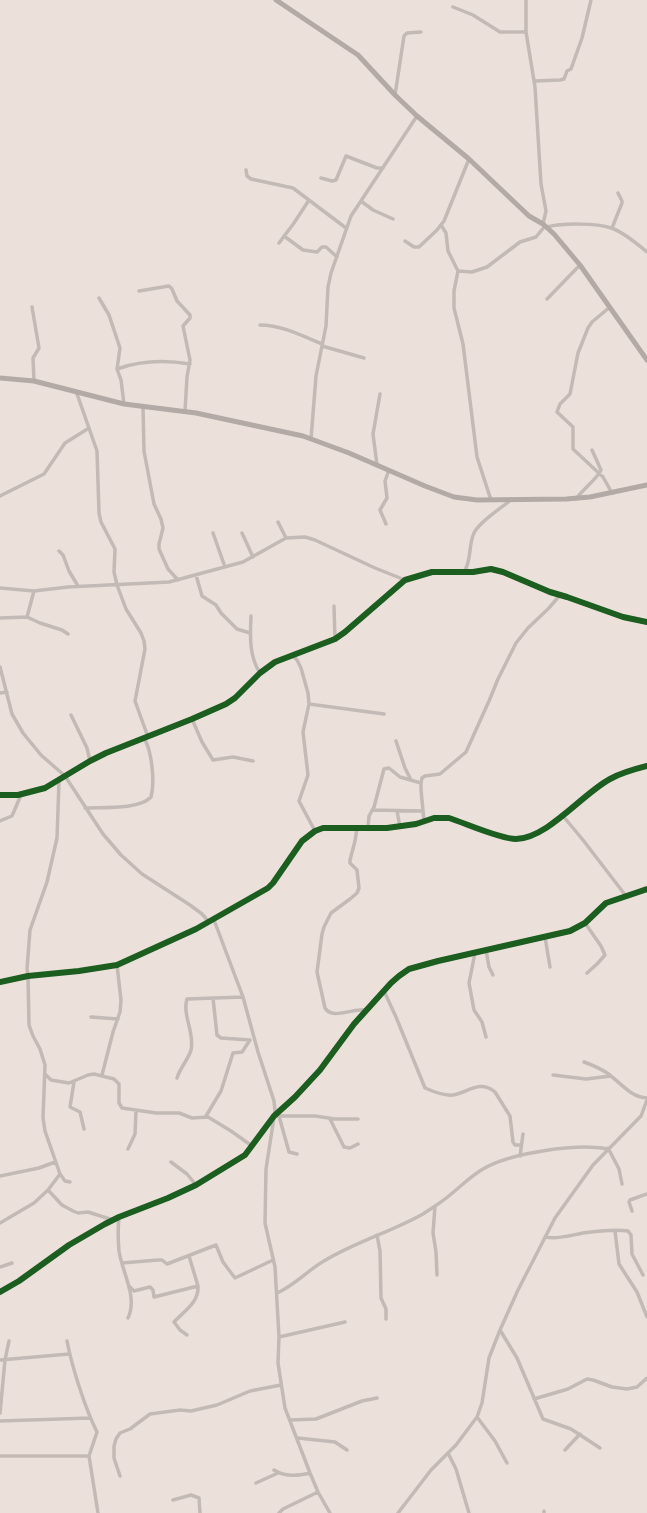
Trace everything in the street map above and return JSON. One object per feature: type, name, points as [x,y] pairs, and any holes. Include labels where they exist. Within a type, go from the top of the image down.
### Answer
[{"type":"street","points":[[276,0],[358,55],[395,95],[417,116],[469,159],[529,216],[545,226],[554,234],[580,265],[647,360]]},
{"type":"street","points":[[458,271],[472,272],[487,267],[520,242],[536,237],[545,226],[546,211],[540,170],[534,81],[526,32],[526,0]]},
{"type":"street","points":[[534,81],[564,79],[567,71],[571,69],[582,38],[591,0]]},
{"type":"street","points":[[453,7],[473,15],[500,32],[526,32]]},
{"type":"street","points":[[395,95],[404,36],[407,33],[421,32]]},
{"type":"street","points":[[311,439],[316,376],[326,326],[328,287],[331,273],[351,216],[417,116]]},
{"type":"street","points":[[321,178],[332,181],[336,180],[346,156],[376,168],[383,168]]},
{"type":"street","points":[[405,241],[419,247],[441,225],[462,179],[469,159]]},
{"type":"street","points":[[246,170],[247,176],[251,179],[293,188],[346,228]]},
{"type":"street","points":[[612,228],[622,203],[618,193]]},
{"type":"street","points":[[279,243],[294,224],[309,200]]},
{"type":"street","points":[[361,201],[373,210],[393,219]]},
{"type":"street","points":[[441,225],[446,232],[448,251],[458,271],[454,291],[454,308],[463,344],[477,457],[491,500]]},
{"type":"street","points":[[554,234],[555,225]]},
{"type":"street","points":[[545,226],[597,226],[612,228],[633,240],[647,252]]},
{"type":"street","points":[[284,236],[303,250],[317,252],[322,247],[326,246],[337,257]]},
{"type":"street","points":[[547,299],[580,265]]},
{"type":"street","points":[[140,291],[169,286],[172,289],[177,301],[190,316],[183,326],[190,357],[185,412]]},
{"type":"street","points":[[99,298],[109,315],[120,348],[117,368],[121,380],[124,404]]},
{"type":"street","points":[[32,307],[39,348],[33,358],[34,381]]},
{"type":"street","points":[[610,307],[592,322],[588,328],[578,353],[570,394],[560,404],[557,412],[573,427],[573,448],[607,483],[612,493]]},
{"type":"street","points":[[260,325],[272,326],[293,332],[322,345],[364,358]]},
{"type":"street","points":[[117,368],[132,363],[178,362],[190,364]]},
{"type":"street","points":[[0,378],[34,381],[124,404],[185,412],[311,439],[454,497],[477,500],[576,499],[647,485]]},
{"type":"street","points":[[76,391],[97,451],[99,513],[101,522],[115,549],[114,572],[117,585],[126,609],[141,633],[144,641],[145,649],[135,701],[151,754],[152,775],[151,797],[149,800],[138,804],[86,808]]},
{"type":"street","points":[[376,465],[373,434],[380,394]]},
{"type":"street","points":[[143,407],[144,451],[154,504],[161,519],[163,528],[159,549],[168,569],[178,580]]},
{"type":"street","points":[[0,496],[44,474],[65,444],[89,428]]},
{"type":"street","points":[[576,499],[601,470],[592,450]]},
{"type":"street","points":[[386,524],[380,510],[387,498],[385,481],[389,470]]},
{"type":"street","points":[[464,572],[470,562],[474,532],[483,522],[511,500]]},
{"type":"street","points":[[278,522],[286,538]]},
{"type":"street","points":[[213,534],[225,567]]},
{"type":"street","points":[[242,534],[253,557]]},
{"type":"street","points":[[0,588],[34,591],[78,586],[156,583],[178,580],[243,562],[286,538],[305,537],[311,538],[375,568],[405,580]]},
{"type":"street","points":[[59,551],[64,555],[69,572],[78,586]]},
{"type":"street","points":[[0,795],[21,794],[45,788],[59,781],[90,760],[192,719],[231,701],[260,673],[275,662],[335,639],[405,580],[432,572],[497,570],[550,592],[623,617],[647,622]]},
{"type":"street","points":[[196,575],[202,596],[216,605],[221,613],[237,629],[250,633]]},
{"type":"street","points":[[27,617],[34,591]]},
{"type":"street","points":[[424,821],[421,783],[422,778],[425,776],[440,774],[466,752],[498,679],[516,643],[528,628],[560,595]]},
{"type":"street","points":[[334,606],[335,639]]},
{"type":"street","points":[[251,616],[250,633],[252,657],[260,673]]},
{"type":"street","points":[[0,618],[27,617],[40,624],[62,630],[68,634]]},
{"type":"street","points":[[292,655],[297,660],[301,668],[308,693],[309,704],[303,732],[308,775],[299,801],[315,831]]},
{"type":"street","points":[[0,667],[12,714],[23,732],[41,755],[65,776],[103,834],[121,855],[142,874],[190,905],[202,914],[209,922]]},
{"type":"street","points":[[0,693],[7,692]]},
{"type":"street","points":[[309,704],[384,714]]},
{"type":"street","points":[[71,716],[87,748],[90,760]]},
{"type":"street","points":[[192,719],[202,742],[213,760],[233,757],[253,761]]},
{"type":"street","points":[[396,741],[411,780]]},
{"type":"street","points":[[0,982],[28,976],[79,971],[117,965],[214,920],[268,888],[302,841],[315,831],[328,827],[400,827],[434,818],[449,818],[497,835],[514,839],[521,838],[537,833],[563,816],[590,792],[609,779],[647,765]]},
{"type":"street","points":[[368,828],[369,816],[384,769],[389,768],[400,777],[421,783]]},
{"type":"street","points":[[59,781],[57,838],[47,882],[30,930],[27,969],[29,1025],[42,1052],[45,1065],[44,1125],[47,1142],[60,1174],[70,1182]]},
{"type":"street","points":[[0,821],[12,816],[21,794]]},
{"type":"street","points":[[372,810],[423,811]]},
{"type":"street","points":[[396,811],[400,827]]},
{"type":"street","points":[[563,816],[626,896]]},
{"type":"street","points":[[357,828],[350,863],[358,870],[359,888],[357,893],[334,909],[328,919],[322,934],[317,972],[327,1012],[332,1014],[357,1009],[366,1010]]},
{"type":"street","points":[[0,1292],[19,1281],[69,1245],[113,1220],[196,1185],[245,1155],[277,1116],[320,1070],[346,1034],[366,1010],[399,976],[409,969],[475,952],[570,931],[585,924],[606,903],[647,889]]},
{"type":"street","points":[[214,920],[224,942],[243,997],[252,1040],[274,1101],[277,1116],[289,1152],[297,1154]]},
{"type":"street","points":[[585,924],[601,946],[605,955],[587,973]]},
{"type":"street","points":[[545,937],[550,967]]},
{"type":"street","points":[[486,950],[489,967],[493,975]]},
{"type":"street","points":[[475,952],[469,983],[474,1010],[482,1022],[486,1037]]},
{"type":"street","points":[[102,1075],[113,1032],[120,1012],[121,1000],[117,965]]},
{"type":"street","points":[[384,991],[425,1088],[449,1095],[475,1087],[486,1087],[492,1089],[510,1116],[513,1142],[521,1145]]},
{"type":"street","points":[[177,1078],[179,1071],[191,1050],[186,1001],[243,997]]},
{"type":"street","points":[[213,998],[216,1033],[219,1037],[252,1040]]},
{"type":"street","points":[[91,1017],[118,1019]]},
{"type":"street","points":[[206,1116],[221,1091],[233,1053],[242,1052],[252,1040]]},
{"type":"street","points":[[398,1513],[431,1470],[448,1453],[477,1418],[482,1403],[489,1358],[518,1290],[555,1218],[570,1196],[608,1149],[640,1116],[647,1099],[638,1097],[631,1093],[599,1068],[584,1062]]},
{"type":"street","points":[[46,1074],[51,1080],[69,1082],[74,1082],[88,1075],[102,1075],[114,1079],[119,1084],[119,1104],[122,1108],[156,1113],[175,1113],[192,1118],[206,1116],[252,1146]]},
{"type":"street","points":[[553,1075],[586,1079],[611,1076]]},
{"type":"street","points":[[74,1082],[70,1107],[80,1112],[84,1130]]},
{"type":"street","points":[[128,1149],[135,1134],[136,1111]]},
{"type":"street","points":[[277,1116],[315,1116],[330,1119],[358,1119]]},
{"type":"street","points":[[277,1116],[266,1169],[264,1192],[265,1223],[275,1267],[279,1337],[278,1363],[285,1408],[318,1492],[330,1513]]},
{"type":"street","points":[[330,1119],[344,1147],[350,1148],[358,1144]]},
{"type":"street","points":[[520,1156],[523,1134]]},
{"type":"street","points":[[277,1293],[287,1288],[324,1261],[377,1235],[398,1227],[435,1206],[494,1163],[520,1156],[568,1148],[599,1147],[608,1149],[619,1169],[622,1184]]},
{"type":"street","points":[[0,1176],[39,1168],[55,1162]]},
{"type":"street","points":[[171,1162],[186,1174],[196,1185]]},
{"type":"street","points":[[0,1223],[34,1203],[48,1190],[60,1174]]},
{"type":"street","points":[[48,1190],[62,1205],[73,1211],[78,1213],[88,1212],[113,1220]]},
{"type":"street","points":[[632,1211],[629,1204],[630,1200],[647,1194]]},
{"type":"street","points":[[435,1206],[433,1233],[437,1275]]},
{"type":"street","points":[[119,1217],[119,1251],[128,1286],[131,1307],[128,1318]]},
{"type":"street","points":[[615,1231],[619,1264],[637,1292],[647,1317]]},
{"type":"street","points":[[545,1237],[553,1238],[586,1233],[625,1231],[630,1233],[632,1254],[643,1275]]},
{"type":"street","points":[[377,1235],[380,1251],[381,1298],[386,1310],[386,1320]]},
{"type":"street","points":[[122,1263],[162,1260],[167,1264],[216,1245],[223,1262],[235,1278],[274,1260]]},
{"type":"street","points":[[187,1335],[174,1322],[193,1304],[198,1294],[198,1286],[189,1256]]},
{"type":"street","points":[[0,1267],[12,1263]]},
{"type":"street","points":[[128,1286],[134,1291],[150,1287],[153,1290],[154,1297],[198,1286]]},
{"type":"street","points":[[279,1337],[345,1322]]},
{"type":"street","points":[[500,1330],[517,1358],[543,1419],[571,1429],[600,1448]]},
{"type":"street","points":[[0,1413],[5,1360],[9,1341]]},
{"type":"street","points":[[67,1341],[69,1354],[90,1418],[97,1432],[89,1456],[98,1513],[95,1513]]},
{"type":"street","points":[[0,1360],[69,1354]]},
{"type":"street","points":[[534,1399],[568,1389],[587,1379],[612,1387],[627,1389],[638,1387],[647,1378]]},
{"type":"street","points":[[120,1476],[114,1458],[114,1446],[116,1439],[120,1433],[150,1414],[180,1410],[194,1411],[217,1405],[250,1391],[281,1385]]},
{"type":"street","points":[[290,1420],[316,1419],[362,1401],[377,1398]]},
{"type":"street","points":[[0,1422],[90,1418]]},
{"type":"street","points":[[477,1418],[495,1441],[507,1463]]},
{"type":"street","points":[[565,1450],[580,1434]]},
{"type":"street","points":[[298,1438],[335,1442],[347,1450]]},
{"type":"street","points":[[448,1453],[456,1469],[469,1513]]},
{"type":"street","points":[[0,1456],[89,1456]]},
{"type":"street","points":[[274,1470],[278,1473],[294,1476],[310,1473]]},
{"type":"street","points":[[256,1483],[278,1473]]},
{"type":"street","points":[[279,1513],[283,1509],[318,1492]]},
{"type":"street","points":[[173,1500],[191,1495],[199,1498],[200,1513]]},
{"type":"cycle path","points":[[0,795],[18,795],[45,788],[106,753],[226,704],[235,698],[260,673],[275,662],[335,639],[405,580],[432,572],[473,572],[491,569],[503,572],[550,592],[623,617],[647,622]]},
{"type":"cycle path","points":[[0,982],[28,976],[79,971],[117,965],[196,929],[268,888],[302,841],[315,831],[323,828],[387,828],[416,824],[434,818],[449,818],[509,838],[516,839],[528,837],[552,824],[599,786],[610,779],[623,773],[647,766]]},
{"type":"cycle path","points":[[0,1292],[19,1281],[69,1245],[105,1224],[196,1185],[245,1155],[274,1116],[295,1097],[320,1070],[354,1024],[391,983],[409,969],[570,931],[585,923],[606,903],[647,889]]}]
